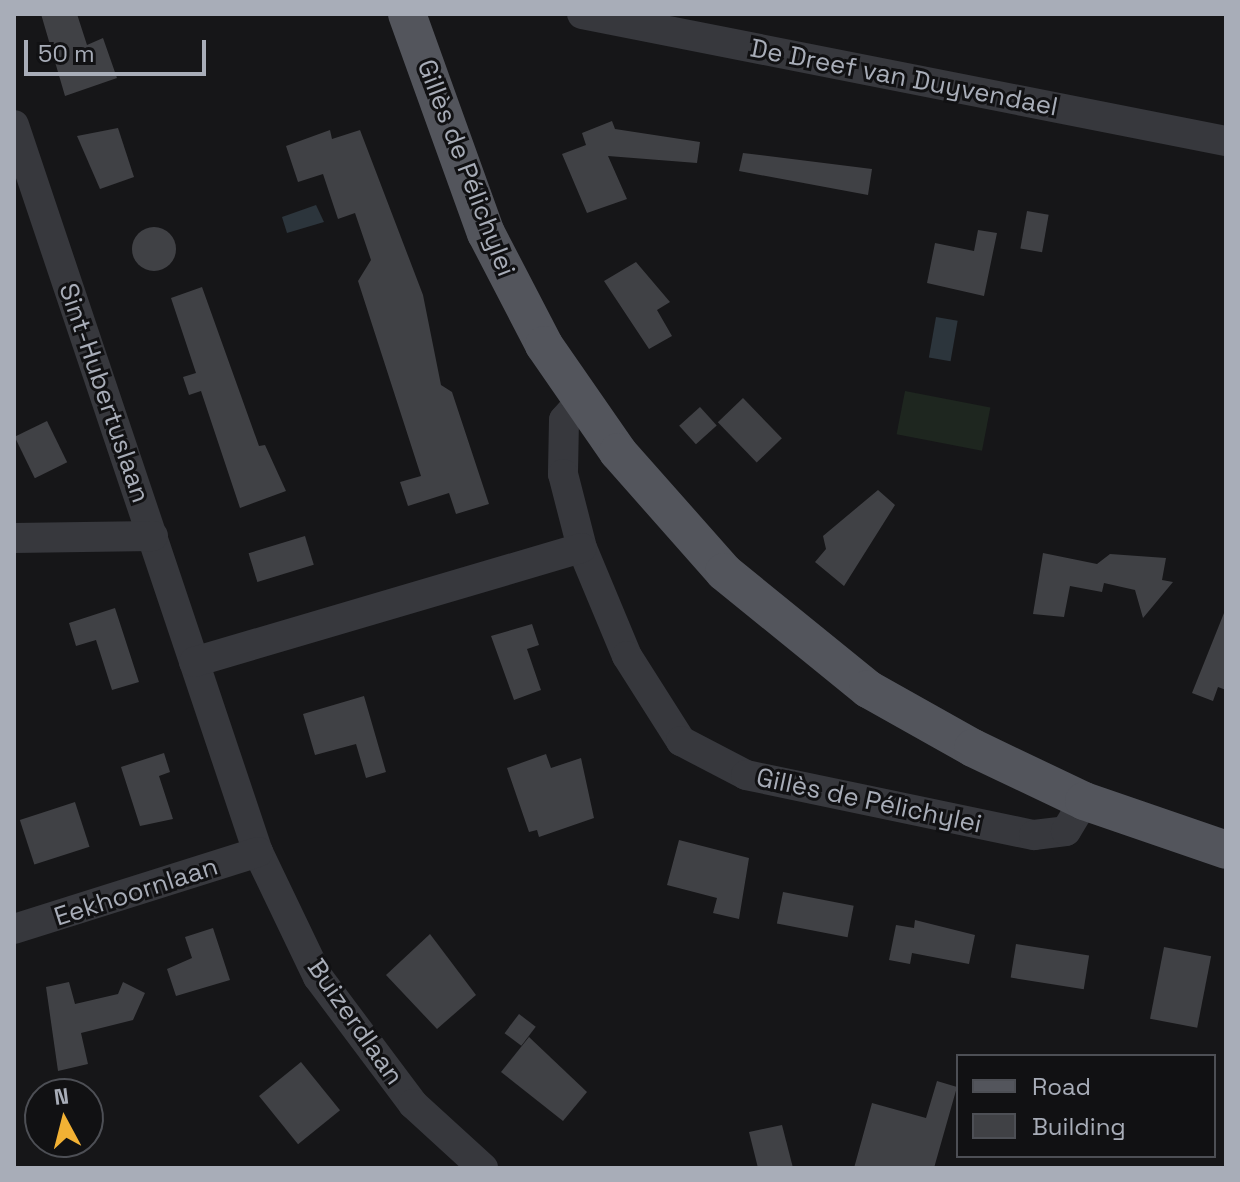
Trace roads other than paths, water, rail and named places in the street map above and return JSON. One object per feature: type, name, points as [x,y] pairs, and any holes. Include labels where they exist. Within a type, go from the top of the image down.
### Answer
[{"type":"main road","name":"Gillès de Pélichylei","points":[[407,14],[486,233],[581,401],[724,572],[856,679],[1084,801],[1226,850]]},
{"type":"street","name":"De Dreef van Duyvendael","points":[[582,14],[615,18],[1226,141]]},
{"type":"street","name":"Sint-Hubertuslaan","points":[[14,125],[24,187],[153,536],[258,852]]},
{"type":"street","name":"Gillès de Pélichylei","points":[[581,401],[564,420],[563,474],[582,548],[657,712],[681,741],[746,775],[1053,837],[1066,831],[1084,801]]},
{"type":"street","points":[[14,538],[153,536]]},
{"type":"street","points":[[194,662],[582,548]]},
{"type":"street","name":"Eekhoornlaan","points":[[14,929],[258,852]]},
{"type":"street","name":"Buizerdlaan","points":[[258,852],[318,977],[413,1104],[483,1168]]}]
